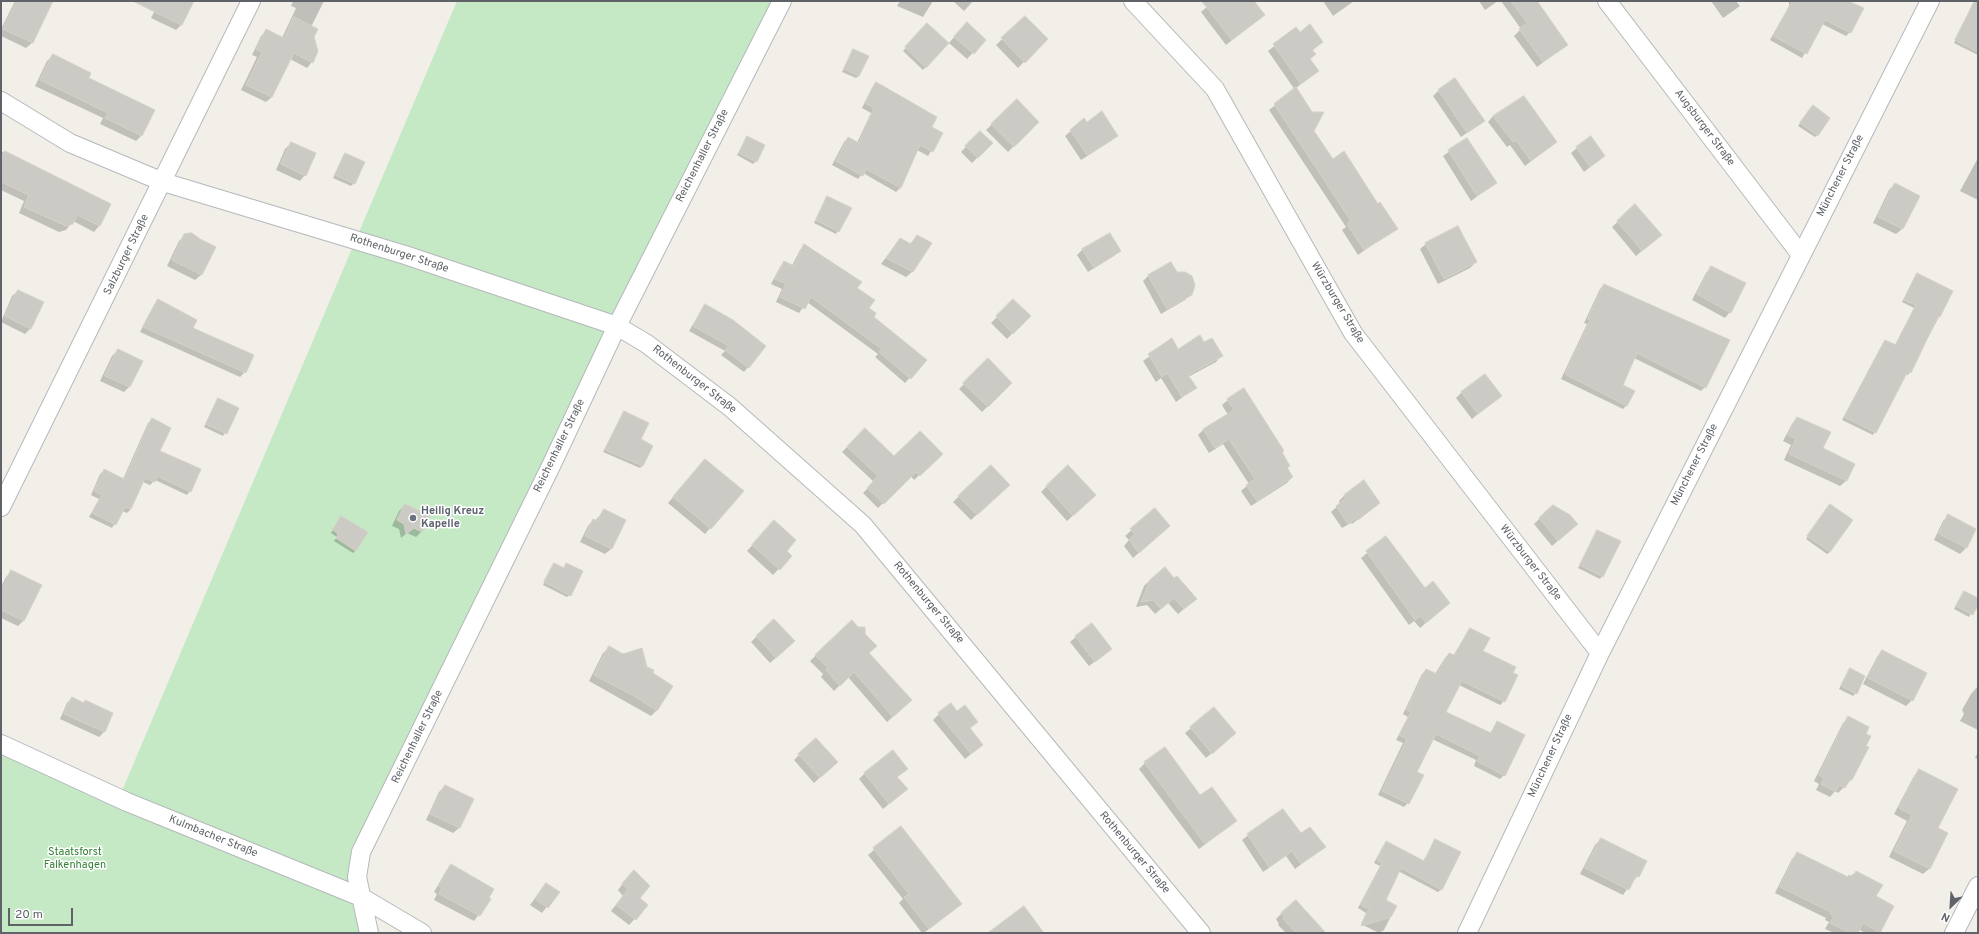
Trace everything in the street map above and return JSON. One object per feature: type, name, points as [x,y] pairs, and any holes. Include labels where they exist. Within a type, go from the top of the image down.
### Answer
[{"type":"street","name":"Salzburger Straße","points":[[1,507],[163,182],[251,1]]},
{"type":"street","name":"Reichenhaller Straße","points":[[368,933],[357,877],[362,852],[550,468],[617,326],[782,1]]},
{"type":"street","name":"Würzburger Straße","points":[[1133,1],[1215,89],[1352,334],[1600,653]]},
{"type":"street","name":"Augsburger Straße","points":[[1607,1],[1801,255]]},
{"type":"street","name":"Münchener Straße","points":[[1467,933],[1600,653],[1930,1]]},
{"type":"street","name":"Rothenburger Straße","points":[[1,101],[70,143],[163,182],[405,255],[617,326],[647,344],[730,407],[863,525],[1201,933]]},
{"type":"street","name":"Kulmbacher Straße","points":[[1,744],[127,802],[361,897],[422,933]]},
{"type":"street","points":[[1954,933],[1978,886]]},
{"type":"green space","name":"Staatsforst Falkenhagen","points":[[457,1],[786,1],[361,850],[352,899],[362,933],[1,933],[1,748],[119,798]]},
{"type":"building","points":[[17,1],[53,1],[33,43],[3,29]]},
{"type":"building","points":[[133,1],[194,1],[182,25]]},
{"type":"building","points":[[1202,1],[1254,1],[1265,15],[1232,40]]},
{"type":"building","points":[[1511,1],[1537,1],[1568,45],[1543,62],[1519,29],[1527,23]]},
{"type":"building","points":[[1793,1],[1848,1],[1864,8],[1851,33],[1825,20],[1807,54],[1773,36]]},
{"type":"building","points":[[1975,1],[1978,1],[1978,52],[1955,40]]},
{"type":"building","points":[[1025,16],[1048,39],[1025,63],[1001,38]]},
{"type":"building","points":[[294,17],[318,29],[314,37],[318,51],[313,63],[294,53],[272,97],[246,85],[262,52],[256,49],[266,29],[284,38]]},
{"type":"building","points":[[967,22],[986,40],[974,54],[954,37]]},
{"type":"building","points":[[927,23],[949,43],[926,68],[905,47]]},
{"type":"building","points":[[1310,24],[1323,42],[1312,50],[1316,54],[1310,59],[1319,71],[1301,84],[1273,44],[1296,27],[1300,32]]},
{"type":"building","points":[[853,49],[869,56],[859,76],[844,69]]},
{"type":"building","points":[[53,54],[91,73],[89,78],[155,110],[142,136],[105,118],[108,113],[40,80]]},
{"type":"building","points":[[1455,78],[1485,121],[1467,133],[1438,90]]},
{"type":"building","points":[[876,82],[937,117],[932,127],[943,133],[933,152],[920,145],[901,188],[866,169],[863,176],[836,161],[848,137],[859,143],[874,108],[865,103]]},
{"type":"building","points":[[1296,87],[1312,112],[1324,112],[1314,131],[1333,159],[1344,151],[1378,204],[1380,202],[1398,229],[1364,250],[1347,224],[1351,221],[1274,104]]},
{"type":"building","points":[[1524,96],[1557,142],[1531,161],[1516,140],[1513,142],[1493,116]]},
{"type":"building","points":[[1017,99],[1039,122],[1014,147],[991,124]]},
{"type":"building","points":[[1813,105],[1830,118],[1818,136],[1800,123]]},
{"type":"building","points":[[1102,111],[1118,136],[1087,155],[1070,130],[1084,118],[1087,122]]},
{"type":"building","points":[[980,131],[993,143],[978,158],[965,146]]},
{"type":"building","points":[[747,136],[765,145],[757,162],[739,153]]},
{"type":"building","points":[[1591,136],[1605,156],[1590,167],[1576,147]]},
{"type":"building","points":[[1467,138],[1497,183],[1477,196],[1448,150]]},
{"type":"building","points":[[291,142],[316,153],[306,176],[281,164]]},
{"type":"building","points":[[5,151],[111,204],[100,226],[77,215],[73,224],[66,226],[24,207],[29,195],[1,182],[1,161]]},
{"type":"building","points":[[345,153],[365,162],[355,184],[335,175]]},
{"type":"building","points":[[1895,183],[1920,196],[1903,229],[1878,217]]},
{"type":"building","points":[[827,196],[852,208],[839,232],[816,220]]},
{"type":"building","points":[[1635,204],[1662,235],[1642,251],[1617,221]]},
{"type":"building","points":[[1458,226],[1477,262],[1444,279],[1425,243]]},
{"type":"building","points":[[192,233],[216,247],[202,275],[172,260],[184,234]]},
{"type":"building","points":[[1110,233],[1121,251],[1094,268],[1082,249]]},
{"type":"building","points":[[917,235],[932,243],[913,272],[886,258],[900,238],[911,244]]},
{"type":"building","points":[[804,244],[862,282],[857,288],[875,300],[869,308],[876,313],[874,317],[927,360],[911,379],[879,352],[882,349],[811,297],[805,309],[780,297],[786,284],[775,279],[784,261],[794,266]]},
{"type":"building","points":[[1171,262],[1177,272],[1185,272],[1192,276],[1195,285],[1192,295],[1167,309],[1148,275]]},
{"type":"building","points":[[1711,266],[1746,283],[1731,313],[1697,294]]},
{"type":"building","points":[[1917,273],[1953,291],[1940,317],[1938,316],[1911,373],[1908,371],[1876,433],[1844,417],[1885,340],[1896,345],[1916,305],[1904,300]]},
{"type":"building","points":[[1604,284],[1730,340],[1706,388],[1637,353],[1623,385],[1635,391],[1627,406],[1565,374],[1590,320],[1588,319]]},
{"type":"building","points":[[18,290],[44,302],[31,329],[5,316]]},
{"type":"building","points":[[158,299],[197,320],[193,328],[254,355],[246,373],[143,327]]},
{"type":"building","points":[[1013,299],[1031,316],[1013,334],[996,316]]},
{"type":"building","points":[[705,304],[733,320],[766,346],[749,368],[725,350],[729,346],[693,326]]},
{"type":"building","points":[[1200,335],[1204,342],[1212,338],[1223,356],[1188,375],[1197,388],[1182,397],[1167,373],[1162,377],[1148,354],[1172,338],[1178,349]]},
{"type":"building","points":[[118,349],[143,361],[130,387],[105,376]]},
{"type":"building","points":[[988,358],[1012,383],[988,407],[963,383]]},
{"type":"building","points":[[1485,374],[1502,396],[1478,414],[1461,392]]},
{"type":"building","points":[[1244,388],[1284,451],[1282,452],[1290,466],[1287,468],[1293,477],[1257,501],[1246,485],[1255,479],[1229,439],[1215,448],[1203,429],[1234,410],[1227,399]]},
{"type":"building","points":[[218,398],[239,408],[227,434],[206,424]]},
{"type":"building","points":[[624,411],[649,423],[641,439],[653,446],[643,466],[605,450]]},
{"type":"building","points":[[1797,417],[1831,432],[1823,448],[1855,464],[1847,481],[1789,454],[1796,439],[1788,435]]},
{"type":"building","points":[[152,418],[171,428],[160,451],[201,469],[191,492],[157,476],[155,482],[145,478],[131,509],[125,507],[116,525],[92,513],[102,495],[94,491],[104,469],[124,479]]},
{"type":"building","points":[[865,428],[894,456],[920,431],[943,454],[920,476],[916,472],[884,504],[867,488],[878,476],[847,447]]},
{"type":"building","points":[[705,459],[744,491],[711,529],[673,497]]},
{"type":"building","points":[[991,465],[1010,485],[977,515],[958,496]]},
{"type":"building","points":[[1068,465],[1096,495],[1073,516],[1046,486]]},
{"type":"building","points":[[1364,480],[1380,503],[1358,520],[1357,518],[1348,524],[1336,506],[1346,498],[1344,495]]},
{"type":"building","name":"Heilig Kreuz Kapelle","points":[[405,504],[430,516],[422,532],[414,528],[406,534],[404,524],[397,520]]},
{"type":"building","points":[[1830,504],[1853,520],[1830,552],[1807,536]]},
{"type":"building","points":[[1553,505],[1570,515],[1578,524],[1558,541],[1539,518]]},
{"type":"building","points":[[1155,508],[1170,526],[1139,553],[1129,540],[1135,534],[1130,529]]},
{"type":"building","points":[[604,509],[626,520],[612,549],[585,536],[593,519],[597,521]]},
{"type":"building","points":[[1948,514],[1976,529],[1967,548],[1939,534]]},
{"type":"building","points":[[341,516],[368,532],[356,551],[336,538],[338,534],[333,530]]},
{"type":"building","points":[[774,520],[796,540],[787,551],[792,556],[780,570],[752,545]]},
{"type":"building","points":[[1597,530],[1621,541],[1603,577],[1580,565]]},
{"type":"building","points":[[1386,536],[1425,588],[1433,581],[1450,603],[1426,623],[1421,616],[1415,620],[1366,551]]},
{"type":"building","points":[[554,563],[564,568],[566,563],[583,571],[571,596],[544,582]]},
{"type":"building","points":[[1165,567],[1174,578],[1177,576],[1197,599],[1184,609],[1174,598],[1161,609],[1153,600],[1141,602],[1150,580]]},
{"type":"building","points":[[11,570],[42,585],[24,621],[1,610],[1,592]]},
{"type":"building","points":[[1964,591],[1978,598],[1978,605],[1973,615],[1956,606]]},
{"type":"building","points":[[774,619],[795,641],[776,658],[756,636]]},
{"type":"building","points":[[852,620],[858,627],[865,627],[865,634],[877,646],[869,653],[912,700],[893,717],[854,672],[840,686],[826,670],[828,668],[815,655]]},
{"type":"building","points":[[1092,623],[1112,649],[1095,662],[1075,636]]},
{"type":"building","points":[[1470,628],[1490,638],[1483,651],[1516,667],[1513,673],[1518,675],[1505,702],[1462,681],[1446,712],[1491,733],[1497,721],[1525,735],[1505,776],[1477,761],[1480,756],[1436,734],[1417,772],[1424,775],[1409,804],[1382,791],[1407,739],[1399,735],[1411,712],[1406,710],[1426,669],[1437,674],[1449,653],[1454,655]]},
{"type":"building","points":[[609,646],[623,654],[642,648],[647,667],[654,670],[653,673],[673,686],[657,711],[636,697],[594,675]]},
{"type":"building","points":[[1882,650],[1927,673],[1913,701],[1868,678]]},
{"type":"building","points":[[1850,668],[1865,676],[1857,694],[1841,686]]},
{"type":"building","points":[[72,697],[84,703],[85,700],[113,713],[105,732],[64,714]]},
{"type":"building","points":[[951,703],[957,711],[965,705],[978,722],[970,728],[983,745],[971,754],[938,713]]},
{"type":"building","points":[[1214,707],[1236,733],[1212,754],[1190,727]]},
{"type":"building","points":[[1848,716],[1869,727],[1866,734],[1871,736],[1866,746],[1869,747],[1852,780],[1850,779],[1845,788],[1839,785],[1836,792],[1821,784],[1824,778],[1819,775]]},
{"type":"building","points":[[816,738],[838,762],[820,778],[798,754]]},
{"type":"building","points":[[1165,747],[1200,795],[1212,787],[1237,821],[1205,844],[1144,762]]},
{"type":"building","points":[[893,750],[908,769],[897,777],[908,789],[889,804],[864,773]]},
{"type":"building","points":[[1919,769],[1958,789],[1938,828],[1948,833],[1930,869],[1894,851],[1912,815],[1899,808]]},
{"type":"building","points":[[445,785],[474,799],[460,828],[430,814]]},
{"type":"building","points":[[1283,809],[1301,833],[1310,827],[1326,847],[1301,864],[1292,851],[1269,867],[1247,834]]},
{"type":"building","points":[[901,826],[962,904],[929,929],[904,897],[909,894],[873,848]]},
{"type":"building","points":[[1601,838],[1647,861],[1639,877],[1636,876],[1629,890],[1585,868]]},
{"type":"building","points":[[1435,839],[1461,852],[1442,890],[1401,868],[1386,900],[1397,906],[1391,917],[1361,926],[1369,909],[1361,905],[1382,863],[1377,860],[1386,841],[1424,861]]},
{"type":"building","points":[[1797,852],[1848,877],[1849,875],[1853,877],[1856,871],[1883,885],[1876,896],[1894,906],[1880,933],[1863,923],[1858,933],[1850,933],[1830,923],[1834,916],[1830,914],[1831,912],[1780,887]]},
{"type":"building","points":[[451,864],[494,889],[489,898],[491,899],[480,916],[439,894],[442,888],[439,886]]},
{"type":"building","points":[[634,870],[650,886],[640,898],[648,905],[636,920],[616,905],[628,889],[622,884]]},
{"type":"building","points":[[546,883],[560,892],[548,908],[535,899]]},
{"type":"building","points":[[1296,900],[1326,933],[1296,933],[1283,919],[1285,918],[1281,913]]},
{"type":"building","points":[[1024,906],[1044,933],[988,933]]},
{"type":"place","name":"Heilig Kreuz Kapelle","points":[[413,518]]}]
